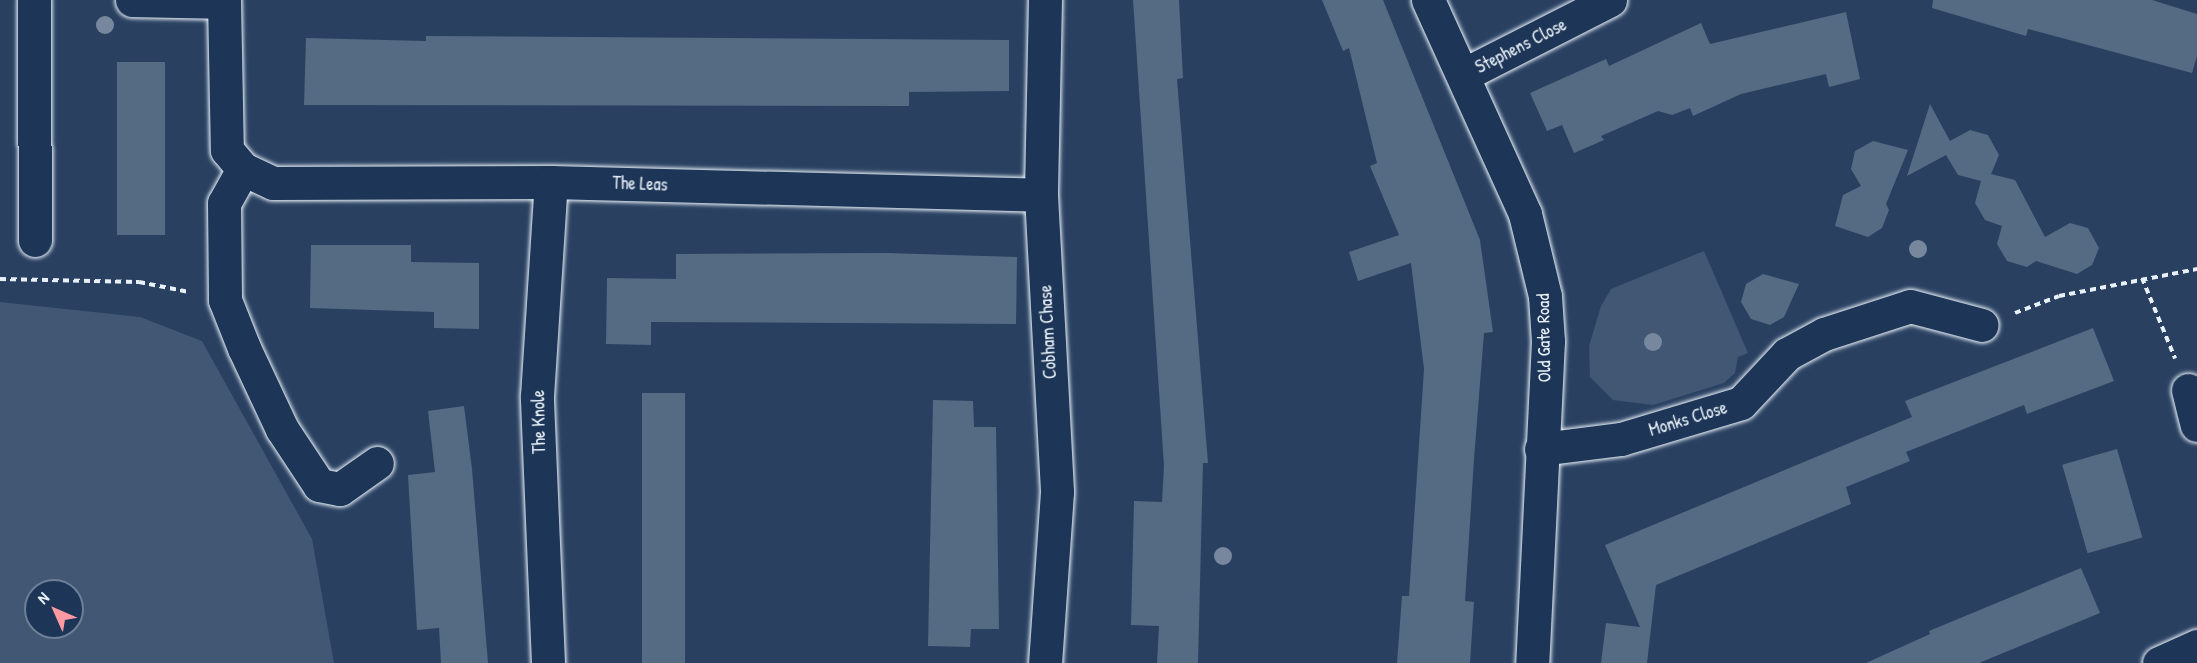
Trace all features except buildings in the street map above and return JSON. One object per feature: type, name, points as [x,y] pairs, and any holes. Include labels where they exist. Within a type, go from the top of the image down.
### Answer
[{"type":"street","points":[[34,0],[35,240]]},
{"type":"street","points":[[132,0],[224,1],[227,150],[243,169],[224,203],[225,300],[282,429],[319,485],[340,489],[377,463]]},
{"type":"street","name":"Cobham Chase","points":[[1045,0],[1041,195],[1057,492],[1045,663]]},
{"type":"street","name":"Old Gate Road","points":[[1428,0],[1525,214],[1539,266],[1548,341],[1532,663]]},
{"type":"street","name":"Stephens Close","points":[[1463,75],[1610,0]]},
{"type":"street","name":"The Leas","points":[[243,169],[273,183],[551,182],[1041,195]]},
{"type":"street","name":"The Knole","points":[[548,663],[537,396],[551,182]]},
{"type":"street","name":"Monks Close","points":[[1541,449],[1622,439],[1741,403],[1787,354],[1824,334],[1910,306],[1982,326]]},
{"type":"street","points":[[2188,390],[2197,425]]},
{"type":"street","points":[[2159,663],[2197,646]]},
{"type":"path","points":[[1982,326],[2059,296],[2197,269]]},
{"type":"path","points":[[2142,278],[2188,390]]},
{"type":"path","points":[[0,279],[139,282],[225,300]]},
{"type":"shaded area","points":[[1704,251],[1748,353],[1738,357],[1735,373],[1724,383],[1653,405],[1613,400],[1590,377],[1589,346],[1601,306],[1611,289]]},
{"type":"shaded area","points":[[0,302],[140,317],[202,341],[312,539],[334,663],[0,663]]}]
